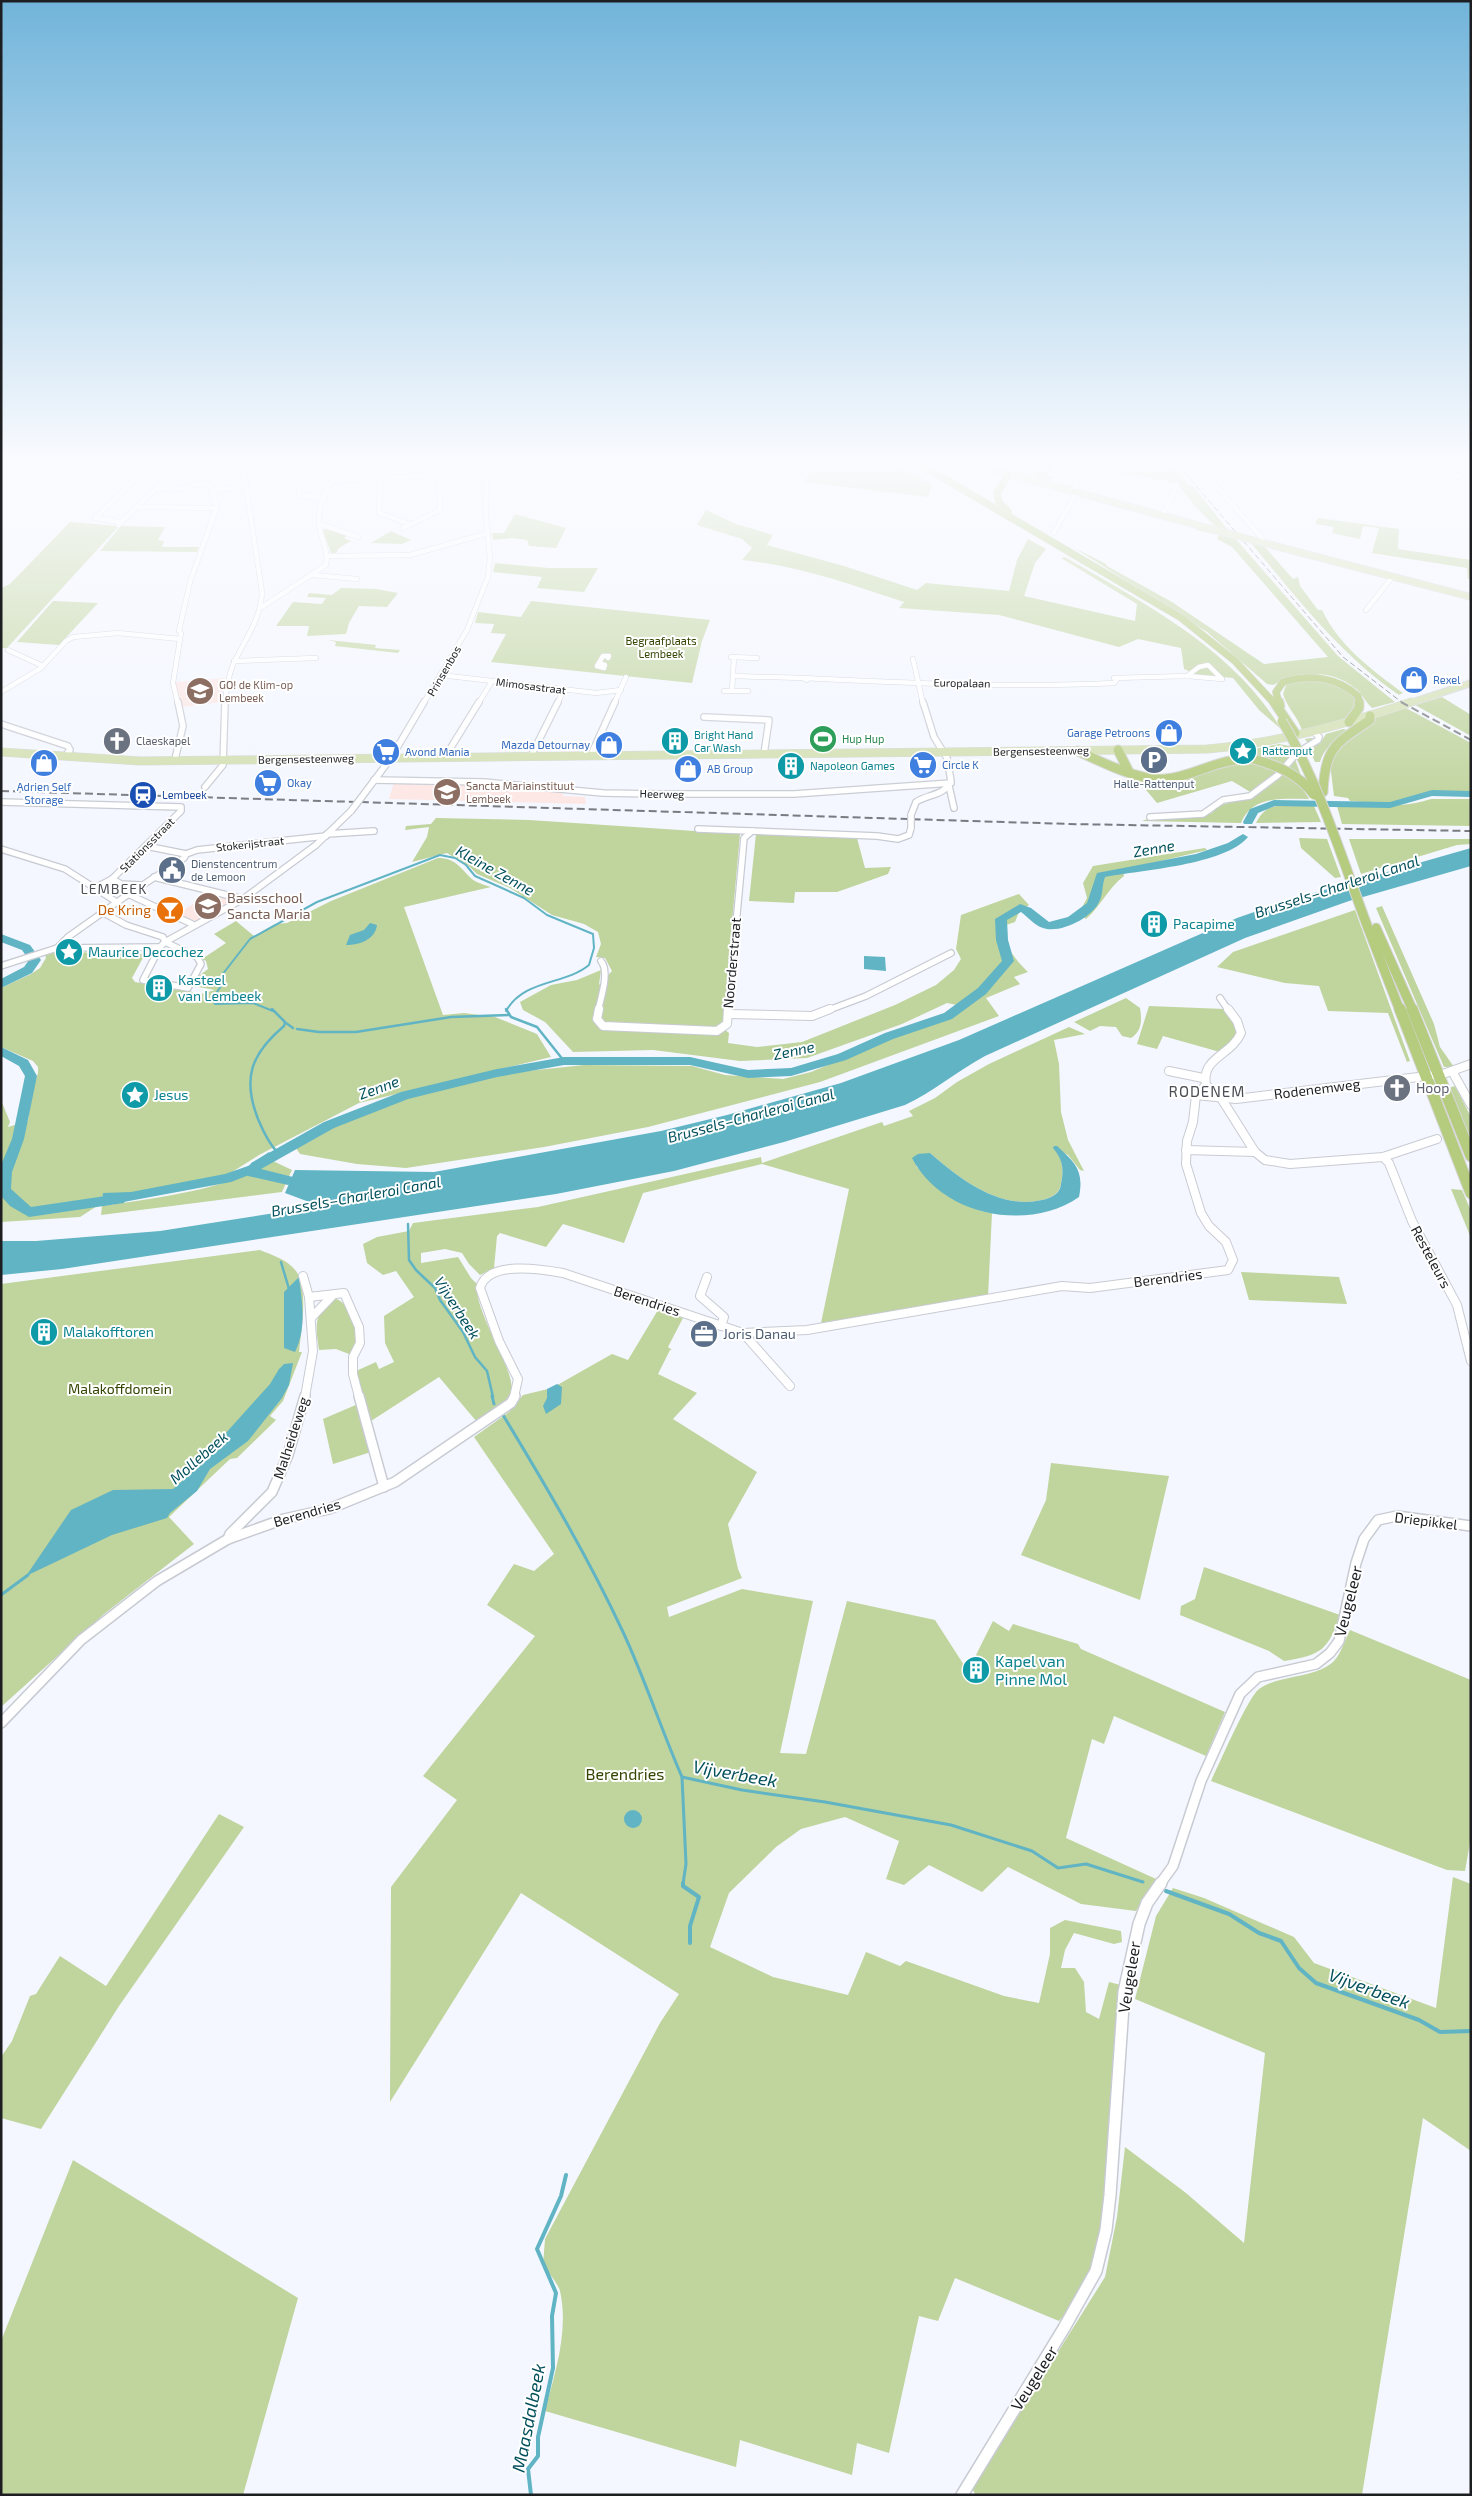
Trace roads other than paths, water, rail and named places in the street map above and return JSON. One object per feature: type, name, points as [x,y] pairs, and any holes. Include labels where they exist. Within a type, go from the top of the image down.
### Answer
[{"type":"highway","points":[[1103,575],[1190,630],[1238,670],[1285,720],[1302,745],[1323,792],[1425,1075],[1471,1193]]},
{"type":"highway","points":[[1111,575],[1160,604],[1196,628],[1245,669],[1281,710]]},
{"type":"highway","points":[[1349,722],[1359,708],[1358,696],[1347,687],[1326,679],[1306,677],[1283,682],[1276,692],[1285,720],[1372,928],[1438,1074],[1471,1156]]},
{"type":"highway","points":[[1323,792],[1324,768],[1336,743],[1370,720],[1370,716]]},
{"type":"highway","points":[[1118,750],[1128,770]]},
{"type":"highway","points":[[1078,751],[1142,776],[1167,778],[1217,761],[1237,758],[1254,760],[1280,768],[1303,782],[1311,790],[1324,812]]},
{"type":"main road","points":[[1393,576],[1471,597]]},
{"type":"main road","name":"Bergensesteenweg","points":[[1,752],[140,761],[592,755],[945,753],[1247,746],[1315,733],[1471,683]]},
{"type":"street","points":[[175,760],[183,726],[173,683],[181,633],[179,631],[192,575]]},
{"type":"street","points":[[205,787],[223,765],[229,677],[234,661],[262,607],[260,575]]},
{"type":"street","points":[[262,607],[312,575]]},
{"type":"street","points":[[318,575],[357,579]]},
{"type":"street","name":"Prinsenbos","points":[[163,939],[197,957],[201,964],[188,988],[143,980],[163,939],[243,899],[327,835],[351,811],[391,758],[467,630],[488,575]]},
{"type":"street","points":[[1366,610],[1393,576]]},
{"type":"street","points":[[1,692],[43,666],[66,641],[85,635],[118,633],[180,639]]},
{"type":"street","points":[[8,650],[43,666]]},
{"type":"street","points":[[732,691],[732,657],[757,658]]},
{"type":"street","points":[[234,661],[316,658]]},
{"type":"street","points":[[913,659],[918,683],[938,745],[945,753],[954,808]]},
{"type":"street","name":"Europalaan","points":[[733,676],[918,683],[1096,684],[1114,683],[1118,678],[1187,676],[1222,679],[1208,665],[1199,667],[1187,676]]},
{"type":"street","name":"Mimosastraat","points":[[440,675],[602,694],[621,690]]},
{"type":"street","points":[[592,755],[626,677]]},
{"type":"street","points":[[445,757],[492,681]]},
{"type":"street","points":[[531,756],[564,690]]},
{"type":"street","points":[[724,691],[748,691]]},
{"type":"street","points":[[704,717],[769,720],[764,754]]},
{"type":"street","points":[[1,724],[68,746],[70,750],[65,756]]},
{"type":"street","points":[[1150,817],[1204,814],[1223,800],[1250,796],[1278,775],[1297,753],[1318,740],[1319,736],[1315,733]]},
{"type":"street","points":[[374,758],[383,768]]},
{"type":"street","name":"Heerweg","points":[[374,780],[484,782],[603,793],[656,794],[794,794],[950,784]]},
{"type":"street","points":[[698,829],[877,836],[898,839],[909,835],[911,808],[915,802],[942,792],[950,784]]},
{"type":"street","name":"Stationsstraat","points":[[1,802],[180,807],[181,811],[146,846],[113,878],[98,887]]},
{"type":"street","name":"Stokerijstraat","points":[[146,846],[186,854],[197,850],[374,831]]},
{"type":"street","name":"Noorderstraat","points":[[601,961],[605,966],[605,973],[597,1019],[603,1026],[717,1031],[727,1024],[744,838],[752,831]]},
{"type":"street","points":[[1,849],[64,869],[98,887],[115,901]]},
{"type":"street","points":[[113,878],[121,884],[137,884],[154,877],[180,861],[186,854]]},
{"type":"street","points":[[154,877],[243,899]]},
{"type":"street","points":[[57,948],[65,937],[104,913],[115,901],[128,894],[137,884]]},
{"type":"street","points":[[128,894],[192,924]]},
{"type":"street","points":[[104,913],[126,925],[163,939]]},
{"type":"street","points":[[1,966],[57,948],[160,947]]},
{"type":"street","points":[[728,1014],[812,1016],[866,996],[951,953]]},
{"type":"street","points":[[1220,998],[1241,1027],[1241,1033],[1235,1046],[1209,1063],[1205,1082],[1196,1095],[1193,1122],[1186,1150],[1255,1152]]},
{"type":"street","name":"Rodenemweg","points":[[1196,1095],[1236,1099],[1438,1074],[1471,1064]]},
{"type":"street","points":[[1169,1071],[1205,1082],[1221,1098],[1255,1152],[1265,1160],[1290,1164],[1382,1158],[1437,1139]]},
{"type":"street","points":[[1452,1071],[1471,1105]]},
{"type":"street","name":"Berendries","points":[[1,1723],[81,1640],[157,1581],[228,1539],[284,1519],[329,1509],[384,1487],[464,1436],[511,1403],[517,1393],[518,1379],[499,1341],[480,1288],[482,1281],[489,1274],[499,1270],[526,1268],[563,1273],[743,1334],[807,1330],[1062,1286],[1090,1288],[1228,1270],[1233,1264],[1231,1250],[1201,1213],[1186,1164],[1186,1150]]},
{"type":"street","name":"Resteleurs","points":[[1382,1158],[1389,1163],[1412,1221],[1457,1305],[1471,1361]]},
{"type":"street","name":"Malheideweg","points":[[228,1539],[236,1528],[269,1497],[288,1455],[302,1412],[313,1350],[309,1297],[304,1276]]},
{"type":"street","name":"Berendries","points":[[707,1276],[700,1296],[724,1317],[720,1326]]},
{"type":"street","points":[[309,1297],[344,1293],[359,1327],[360,1344],[353,1357],[353,1374],[384,1487]]},
{"type":"street","points":[[311,1318],[333,1295]]},
{"type":"street","points":[[743,1334],[790,1386]]},
{"type":"street","name":"Driepikkel","points":[[1382,1518],[1397,1516],[1471,1526]]},
{"type":"street","name":"Veugeleer","points":[[962,2495],[1064,2328],[1096,2271],[1106,2230],[1110,2195],[1126,1975],[1139,1924],[1147,1903],[1173,1866],[1201,1781],[1240,1694],[1258,1677],[1316,1664],[1335,1647],[1339,1641],[1356,1563],[1364,1539],[1375,1522],[1382,1518]]},
{"type":"water","name":"Brussels–Charleroi Canal","points":[[1471,848],[1471,866],[1349,901],[1245,938],[985,1056],[905,1105],[784,1142],[674,1171],[556,1194],[62,1269],[1,1275],[1,1241],[36,1241],[160,1231],[320,1206],[285,1193],[295,1170],[434,1172],[661,1131],[727,1115],[841,1083],[959,1040],[1237,918],[1286,901]]},
{"type":"water","points":[[370,923],[377,925],[370,938],[361,943],[346,945],[350,935],[364,930]]},
{"type":"water","points":[[864,956],[885,957],[886,971],[864,969]]},
{"type":"water","points":[[1057,1146],[1064,1152],[1077,1168],[1080,1180],[1079,1197],[1058,1208],[1035,1214],[1011,1216],[987,1212],[964,1205],[943,1193],[925,1178],[912,1158],[918,1154],[930,1153],[954,1173],[981,1190],[1011,1201],[1026,1202],[1049,1198],[1059,1190],[1062,1169],[1061,1161],[1053,1148]]},
{"type":"water","points":[[269,1152],[273,1161],[249,1175],[231,1182],[102,1206],[103,1193],[131,1192],[225,1174],[248,1166]]},
{"type":"water","points":[[299,1277],[302,1324],[299,1343],[295,1352],[284,1348],[284,1292]]},
{"type":"water","points":[[293,1363],[289,1385],[282,1398],[248,1441],[210,1469],[197,1491],[170,1513],[167,1518],[112,1535],[26,1576],[71,1510],[113,1490],[173,1489],[205,1461],[225,1434],[270,1384],[279,1369],[284,1364]]},
{"type":"water","points":[[557,1384],[562,1387],[561,1404],[546,1414],[543,1406],[547,1398],[547,1389]]},
{"type":"water","points":[[633,1810],[639,1813],[642,1819],[639,1825],[633,1828],[627,1825],[624,1819],[627,1813]]},
{"type":"waterway","name":"Zenne","points":[[1248,822],[1254,811],[1274,803],[1390,805],[1432,793],[1471,794]]},
{"type":"waterway","name":"Zenne","points":[[256,1166],[329,1125],[405,1095],[497,1073],[564,1061],[690,1061],[748,1074],[791,1072],[842,1057],[889,1036],[948,1016],[982,991],[1008,961],[1002,940],[1001,919],[1020,907],[1045,925],[1050,926],[1064,923],[1079,915],[1091,905],[1094,901],[1101,875],[1198,857],[1232,845],[1243,837]]},
{"type":"waterway","name":"Kleine Zenne","points":[[217,992],[221,986],[222,975],[250,939],[317,902],[440,855],[455,858],[466,865],[475,876],[524,898],[547,915],[593,934],[594,948],[589,965],[568,976],[523,993],[507,1010]]},
{"type":"waterway","name":"Zenne","points":[[1,938],[26,948],[35,960],[28,970],[1,984]]},
{"type":"waterway","name":"Kleine Zenne","points":[[215,994],[212,1000],[215,1004],[253,1003],[273,1011]]},
{"type":"waterway","name":"Kleine Zenne","points":[[272,1009],[285,1022],[284,1026],[273,1036],[257,1057],[250,1079],[253,1104],[260,1124],[278,1153]]},
{"type":"waterway","name":"Kleine Zenne","points":[[507,1010],[511,1017],[537,1027],[564,1061]]},
{"type":"waterway","points":[[297,1029],[319,1032],[356,1032],[451,1017],[509,1015]]},
{"type":"waterway","points":[[286,1023],[293,1028]]},
{"type":"waterway","name":"Zenne","points":[[1,1051],[24,1063],[31,1076],[18,1139],[5,1172],[4,1190],[15,1202],[29,1212],[119,1199]]},
{"type":"waterway","name":"Zenne","points":[[248,1171],[288,1180]]},
{"type":"waterway","name":"Vijverbeek","points":[[408,1224],[409,1260],[416,1270],[435,1288],[440,1300],[463,1332],[475,1357],[487,1371],[493,1397]]},
{"type":"waterway","name":"Mollebeek","points":[[281,1262],[289,1289]]},
{"type":"waterway","name":"Vijverbeek","points":[[492,1396],[494,1404]]},
{"type":"waterway","name":"Vijverbeek","points":[[503,1415],[566,1522],[610,1604],[639,1668],[682,1777]]},
{"type":"waterway","name":"Mollebeek","points":[[1,1595],[28,1575]]},
{"type":"waterway","name":"Vijverbeek","points":[[682,1777],[742,1790],[825,1802],[951,1825],[1032,1851],[1058,1868],[1086,1864],[1143,1882]]},
{"type":"waterway","name":"Maasdalbeek","points":[[682,1777],[686,1864],[683,1884]]},
{"type":"waterway","name":"Maasdalbeek","points":[[683,1884],[683,1886],[699,1897],[690,1926],[690,1943]]},
{"type":"waterway","name":"Vijverbeek","points":[[1166,1891],[1229,1914],[1259,1933],[1281,1941],[1299,1968],[1316,1983],[1419,2020],[1440,2032],[1471,2031]]},
{"type":"waterway","name":"Maasdalbeek","points":[[531,2495],[528,2469],[538,2456],[538,2437],[553,2368],[552,2316],[556,2293],[537,2249],[561,2196],[566,2175]]},
{"type":"railway","points":[[1273,575],[1343,657],[1402,703]]},
{"type":"railway","points":[[1402,703],[1471,740]]},
{"type":"railway","points":[[1,791],[1069,824],[1471,831]]},
{"type":"place","name":"Rexel","points":[[1414,680]]},
{"type":"place","name":"GO! de Klim-op Lembeek","points":[[200,691]]},
{"type":"place","name":"Garage Petroons","points":[[1169,733]]},
{"type":"place","name":"Hup Hup","points":[[823,739]]},
{"type":"place","name":"Claeskapel","points":[[117,741]]},
{"type":"place","name":"Bright Hand Car Wash","points":[[675,741]]},
{"type":"place","name":"Mazda Detournay","points":[[609,745]]},
{"type":"place","name":"Rattenput","points":[[1243,751]]},
{"type":"place","name":"Avond Mania","points":[[386,752]]},
{"type":"place","name":"Halle-Rattenput","points":[[1154,760]]},
{"type":"place","name":"Adrien Self Storage","points":[[44,763]]},
{"type":"place","name":"Circle K","points":[[923,765]]},
{"type":"place","name":"Napoleon Games","points":[[791,766]]},
{"type":"place","name":"AB Group","points":[[688,769]]},
{"type":"place","name":"Okay","points":[[268,783]]},
{"type":"place","name":"Sancta Mariainstituut Lembeek","points":[[447,792]]},
{"type":"place","name":"Lembeek","points":[[143,795]]},
{"type":"place","name":"Dienstencentrum de Lemoon","points":[[172,870]]},
{"type":"place","name":"Basisschool Sancta Maria","points":[[208,906]]},
{"type":"place","name":"De Kring","points":[[170,910]]},
{"type":"place","name":"Pacapime","points":[[1154,924]]},
{"type":"place","name":"Maurice Decochez","points":[[69,952]]},
{"type":"place","name":"Kasteel van Lembeek","points":[[159,988]]},
{"type":"place","name":"Hoop","points":[[1397,1088]]},
{"type":"place","name":"Jesus","points":[[135,1095]]},
{"type":"place","name":"Malakofftoren","points":[[44,1332]]},
{"type":"place","name":"Joris Danau","points":[[704,1334]]},
{"type":"place","name":"Kapel van Pinne Mol","points":[[976,1670]]},
{"type":"district","name":"LEMBEEK","points":[[114,889]]},
{"type":"district","name":"RODENEM","points":[[1207,1092]]},
{"type":"park label","name":"Begraafplaats Lembeek","points":[[661,647]]},
{"type":"park label","name":"Malakoffdomein","points":[[120,1389]]}]
